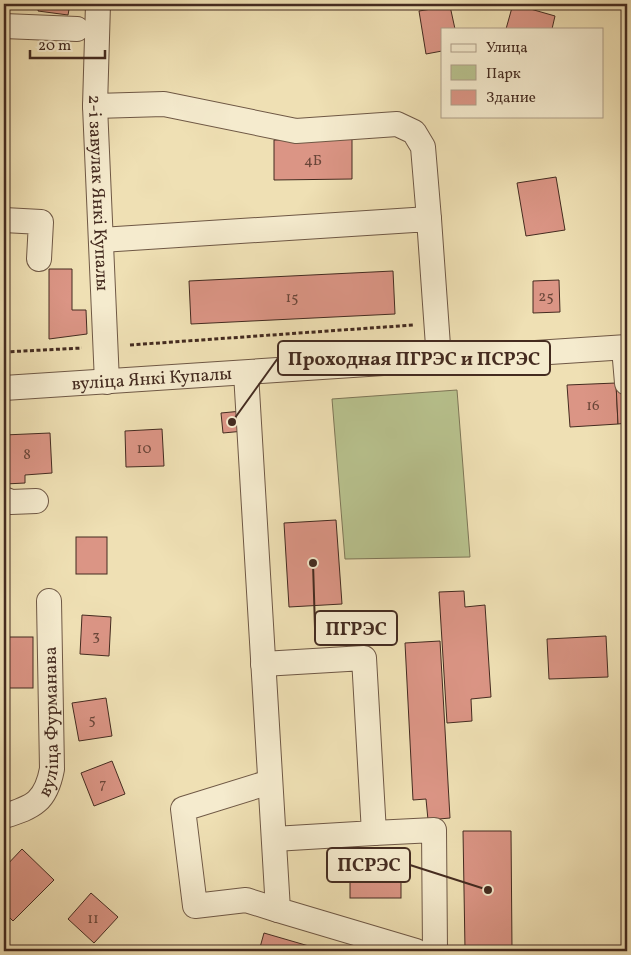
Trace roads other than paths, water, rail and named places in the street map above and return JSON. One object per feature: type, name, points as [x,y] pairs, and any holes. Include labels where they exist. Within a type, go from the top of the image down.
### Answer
[{"type":"street","name":"2-і завулак Янкі Купалы","points":[[98,4],[95,106],[107,382]]},
{"type":"street","points":[[4,26],[77,29]]},
{"type":"street","points":[[95,106],[164,104],[296,131],[397,124],[414,132],[423,147],[439,360]]},
{"type":"street","points":[[4,220],[41,222],[39,259]]},
{"type":"street","points":[[101,240],[429,220]]},
{"type":"street","points":[[626,348],[627,383]]},
{"type":"street","name":"вуліца Янкі Купалы","points":[[4,388],[626,348]]},
{"type":"street","points":[[246,372],[278,910]]},
{"type":"street","points":[[4,499],[11,502],[36,501]]},
{"type":"street","name":"вуліца Фурманава","points":[[4,816],[25,810],[40,800],[48,786],[52,769],[49,601]]},
{"type":"street","points":[[263,664],[364,658],[374,833]]},
{"type":"street","points":[[270,782],[183,809],[195,906],[246,900],[416,951]]},
{"type":"street","points":[[274,839],[434,830],[435,951]]},
{"type":"place","name":"Проходная ПГРЭС и ПСРЭС","points":[[232,422]]},
{"type":"place","name":"ПГРЭС","points":[[313,563]]},
{"type":"place","name":"ПСРЭС","points":[[488,890]]}]
